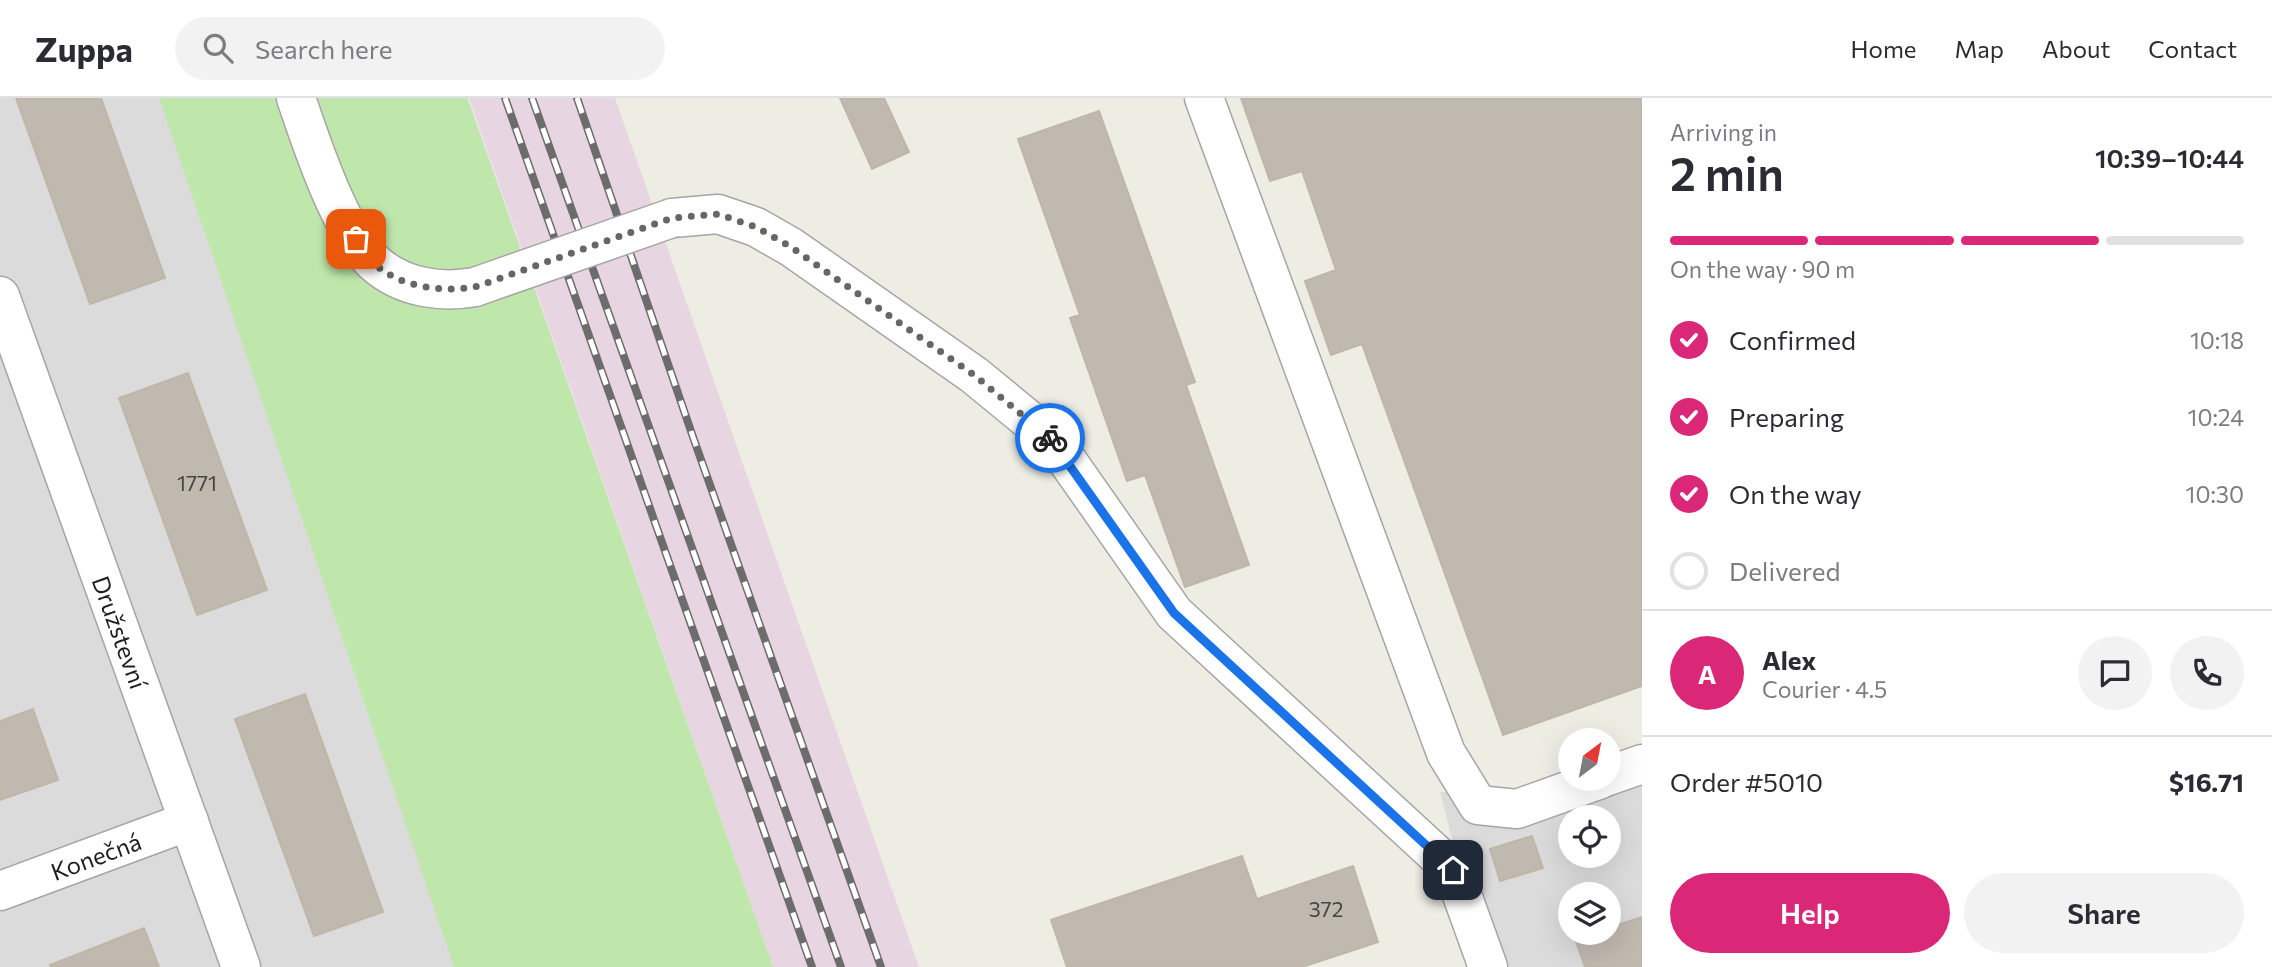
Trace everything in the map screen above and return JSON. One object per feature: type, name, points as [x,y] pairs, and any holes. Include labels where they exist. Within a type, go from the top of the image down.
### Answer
[{"type":"street","points":[[296,98],[323,176],[356,239],[376,265],[403,281],[431,288],[456,290],[475,287],[672,218],[718,214],[756,227],[791,247],[974,375],[1052,439],[1174,613],[1453,870],[1488,967]]},
{"type":"street","points":[[1204,98],[1446,754],[1478,804],[1517,809],[1567,791]]},
{"type":"street","name":"Družstevní","points":[[0,296],[241,967]]},
{"type":"street","points":[[1621,771],[1642,764]]},
{"type":"street","name":"Konečná","points":[[0,891],[189,821]]},
{"type":"shaded area","points":[[0,98],[468,98],[773,967],[0,967]]},
{"type":"shaded area","points":[[469,98],[615,98],[919,967],[773,967]]},
{"type":"shaded area","points":[[1642,772],[1642,967],[1485,967],[1440,792],[1558,788],[1558,791],[1621,791],[1621,781]]},
{"type":"green space","points":[[159,98],[467,98],[773,967],[454,967]]},
{"type":"building","points":[[16,98],[101,98],[165,278],[90,304]]},
{"type":"building","points":[[840,98],[884,98],[909,152],[872,169]]},
{"type":"building","points":[[1241,98],[1642,98],[1642,686],[1503,735],[1362,344],[1331,355],[1305,281],[1336,270],[1302,171],[1270,181]]},
{"type":"building","points":[[1099,111],[1195,382],[1186,385],[1249,565],[1185,587],[1145,475],[1127,481],[1070,318],[1080,315],[1018,139]]},
{"type":"building","points":[[188,373],[267,590],[197,615],[119,398]]},
{"type":"building","points":[[305,694],[383,912],[314,936],[235,719]]},
{"type":"building","points":[[33,709],[58,780],[0,800],[0,721]]},
{"type":"building","points":[[1532,836],[1543,868],[1500,881],[1490,849]]},
{"type":"building","points":[[1242,856],[1257,899],[1353,866],[1378,942],[1302,967],[1067,967],[1051,920]]},
{"type":"building","points":[[1642,917],[1642,967],[1585,967],[1577,945],[1621,945],[1621,924]]},
{"type":"building","points":[[144,928],[159,967],[50,965]]},
{"type":"railway","points":[[505,98],[812,967]]},
{"type":"railway","points":[[532,98],[841,967]]},
{"type":"railway","points":[[577,98],[693,437],[881,967]]},
{"type":"way so far","points":[[356,239],[376,265],[403,281],[431,288],[456,290],[475,287],[672,218],[718,214],[756,227],[791,247],[974,375],[1050,438]]},
{"type":"route","points":[[1050,438],[1174,613],[1453,870]]}]
